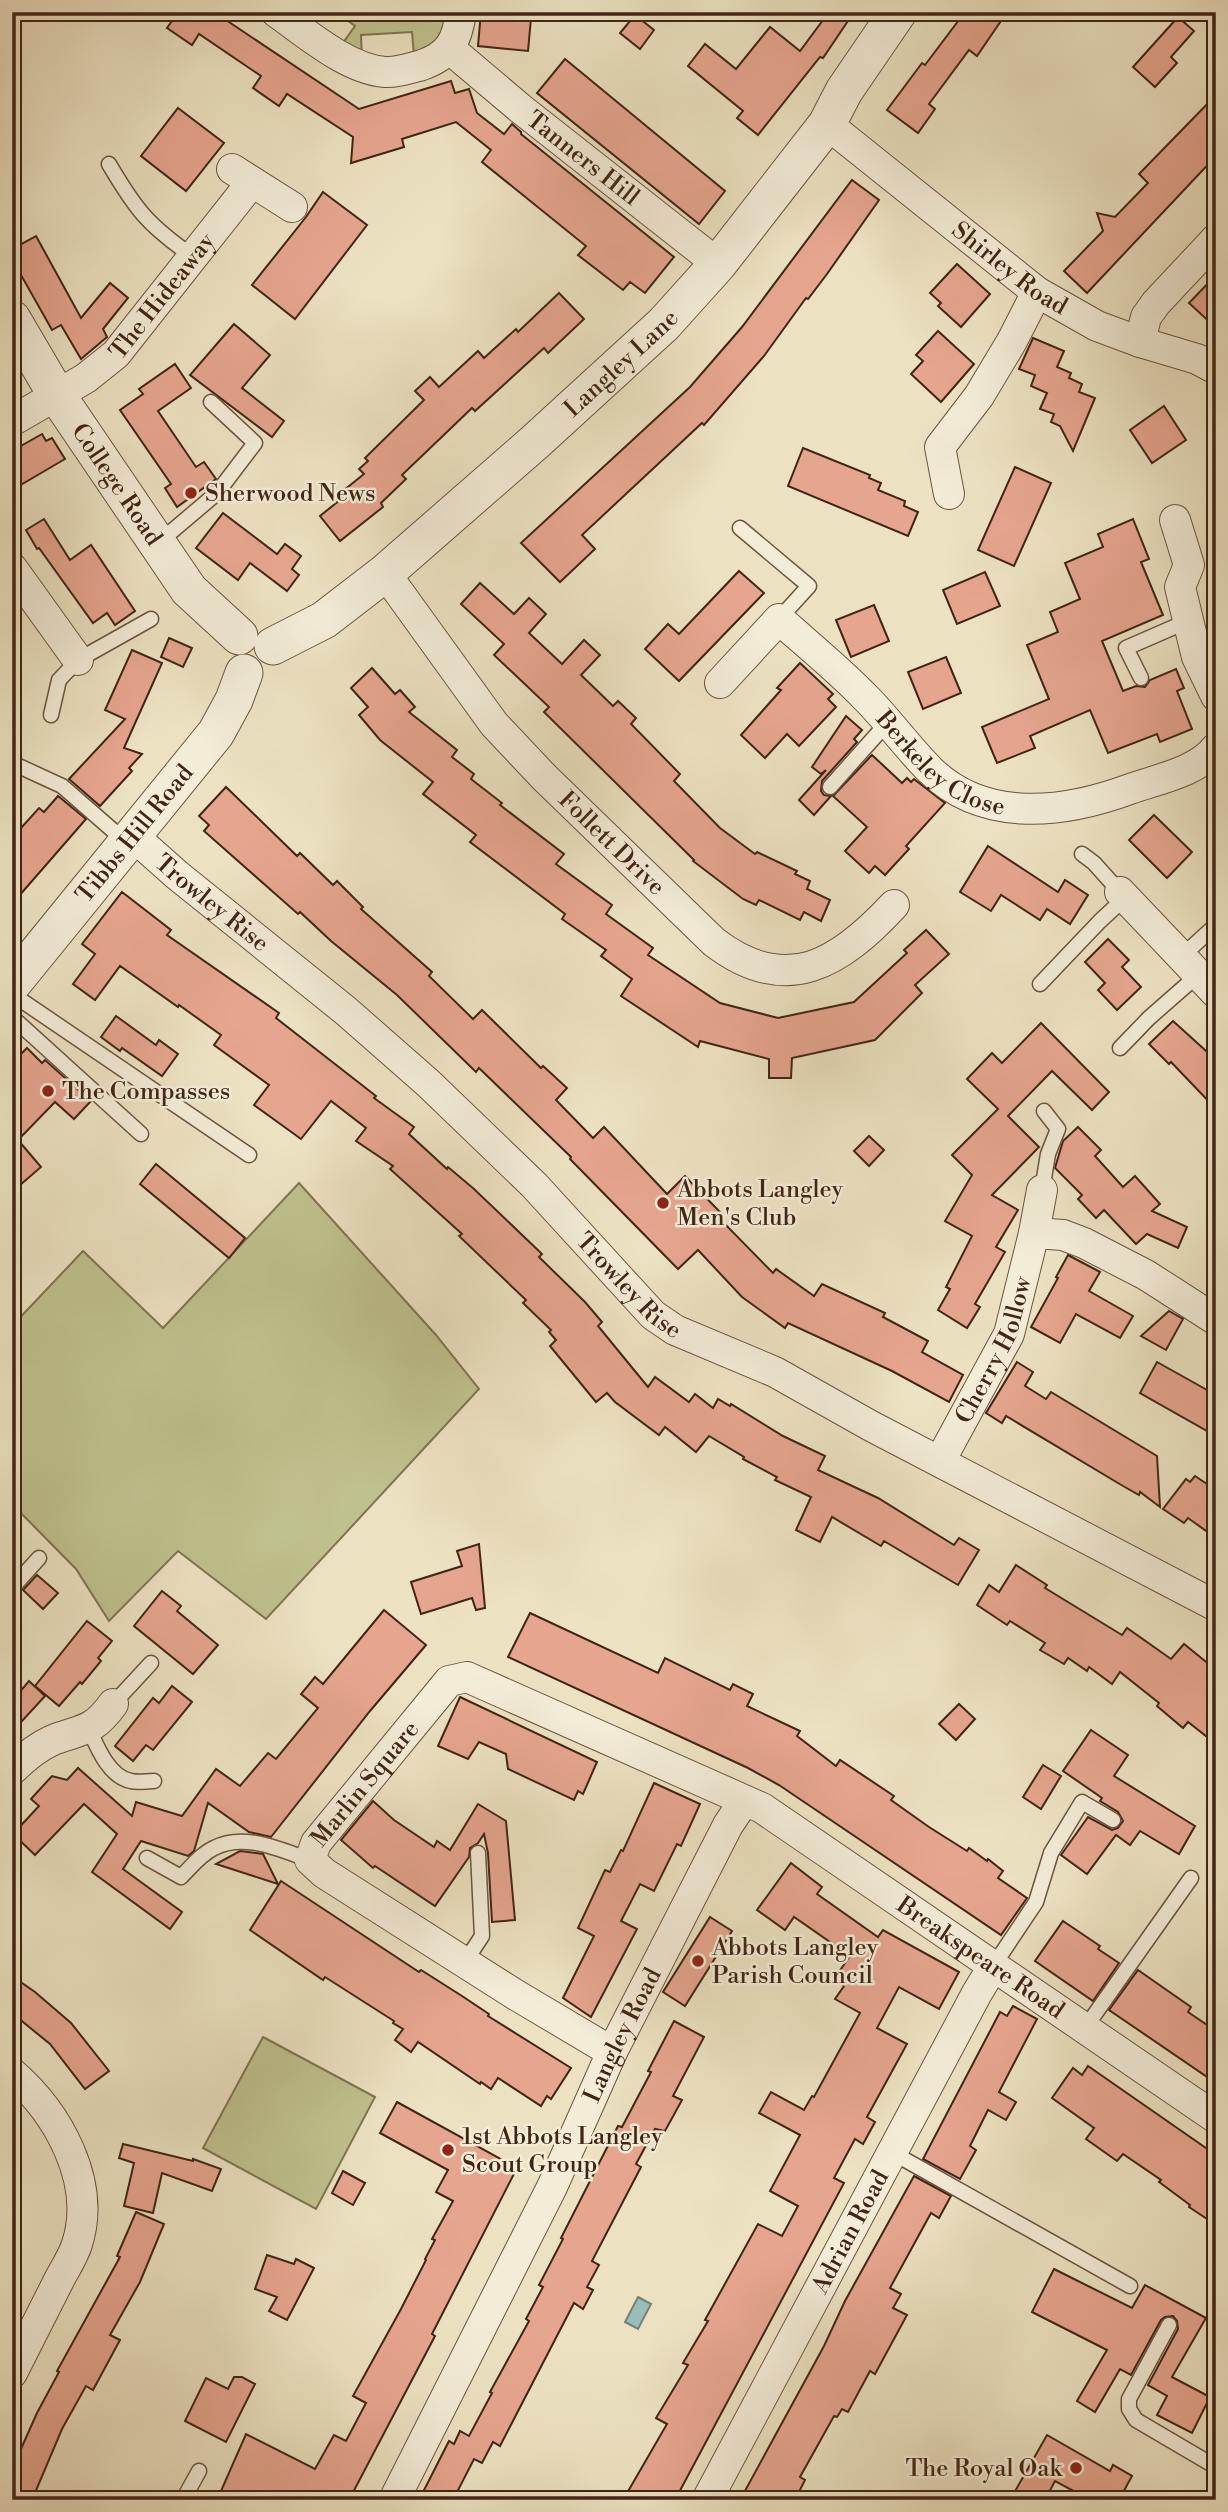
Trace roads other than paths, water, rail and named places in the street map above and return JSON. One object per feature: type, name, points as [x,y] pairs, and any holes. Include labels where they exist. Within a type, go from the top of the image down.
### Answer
[{"type":"street","points":[[276,12],[358,66],[386,72],[410,69],[437,60],[450,49],[461,12]]},
{"type":"street","name":"Langley Lane","points":[[273,646],[324,620],[385,573],[640,348],[718,264],[827,124],[844,92],[898,12]]},
{"type":"street","name":"Tanners Hill","points":[[450,49],[718,264]]},
{"type":"street","name":"Shirley Road","points":[[827,124],[1037,292],[1097,326],[1197,359],[1216,369]]},
{"type":"street","name":"The Hideaway","points":[[12,421],[86,377],[116,354],[167,292],[242,176],[292,207]]},
{"type":"street","points":[[1140,342],[1146,317],[1156,303],[1216,240]]},
{"type":"street","points":[[949,494],[930,445],[979,396],[1037,292]]},
{"type":"street","name":"College Road","points":[[12,319],[56,394],[189,590],[239,636]]},
{"type":"street","points":[[1175,520],[1189,565],[1180,587],[1197,657],[1216,696]]},
{"type":"street","points":[[14,573],[78,660]]},
{"type":"street","name":"Follett Drive","points":[[385,573],[494,724],[544,777],[714,942],[734,957],[751,965],[774,970],[797,970],[819,964],[837,956],[871,929],[894,905]]},
{"type":"street","points":[[720,683],[779,620]]},
{"type":"street","name":"Berkeley Close","points":[[779,620],[866,697],[932,772],[976,799],[1009,808],[1045,810],[1100,800],[1187,769],[1216,748]]},
{"type":"street","points":[[245,632],[259,632],[270,640],[273,646],[270,666],[258,674],[244,673],[233,663],[231,656],[234,641],[239,636],[245,632]]},
{"type":"street","name":"Tibbs Hill Road","points":[[12,984],[216,733],[234,700],[244,673]]},
{"type":"street","name":"Trowley Rise","points":[[129,839],[346,1012],[428,1083],[534,1185],[653,1315],[675,1330],[775,1372],[1074,1534],[1216,1606]]},
{"type":"street","points":[[1123,895],[1198,975]]},
{"type":"street","name":"Cherry Hollow","points":[[940,1461],[1009,1334],[1042,1190]]},
{"type":"street","points":[[1034,1233],[1063,1235],[1084,1243],[1146,1275],[1216,1320]]},
{"type":"street","name":"Marlin Square","points":[[612,2052],[324,1873],[310,1860],[316,1843],[449,1681],[467,1676],[744,1801]]},
{"type":"street","points":[[12,1770],[26,1756],[51,1741],[89,1729],[104,1717],[113,1704]]},
{"type":"street","name":"Breakspeare Road","points":[[744,1801],[762,1808],[1216,2118]]},
{"type":"street","name":"Langley Road","points":[[394,2500],[552,2187],[612,2052],[728,1825],[744,1801]]},
{"type":"street","name":"Adrian Road","points":[[707,2500],[976,1993],[994,1965]]},
{"type":"street","points":[[12,2073],[27,2086],[57,2127],[77,2169],[82,2210],[77,2244],[12,2373]]},
{"type":"lane","points":[[109,164],[138,212],[157,231],[192,256]]},
{"type":"lane","points":[[158,543],[218,493],[255,443],[211,402]]},
{"type":"lane","points":[[740,528],[809,586],[779,620]]},
{"type":"lane","points":[[51,715],[59,680],[78,660],[151,620]]},
{"type":"lane","points":[[1141,678],[1126,648],[1188,621]]},
{"type":"lane","points":[[830,787],[888,722]]},
{"type":"lane","points":[[12,763],[62,786],[129,839]]},
{"type":"lane","points":[[1040,984],[1123,895],[1094,863],[1082,854]]},
{"type":"lane","points":[[1119,1048],[1198,975],[1216,925]]},
{"type":"lane","points":[[12,994],[249,1154]]},
{"type":"lane","points":[[12,1017],[141,1134]]},
{"type":"lane","points":[[1042,1190],[1048,1154],[1058,1129],[1044,1111]]},
{"type":"lane","points":[[12,1588],[39,1558]]},
{"type":"lane","points":[[113,1704],[151,1663]]},
{"type":"lane","points":[[89,1729],[100,1752],[120,1776],[130,1781],[154,1782]]},
{"type":"lane","points":[[994,1965],[1036,1902],[1051,1853],[1082,1802],[1113,1820]]},
{"type":"lane","points":[[147,1858],[181,1877],[215,1846],[234,1843],[263,1843],[310,1860]]},
{"type":"lane","points":[[465,1962],[482,1936],[478,1853]]},
{"type":"lane","points":[[1085,2028],[1191,1878]]},
{"type":"lane","points":[[893,2153],[1130,2286]]},
{"type":"lane","points":[[1169,2325],[1129,2399],[1129,2409],[1136,2420],[1216,2468]]},
{"type":"lane","points":[[183,2500],[200,2471]]},
{"type":"water","points":[[638,2297],[651,2304],[638,2329],[625,2322]]},
{"type":"place","name":"Sherwood News","points":[[191,493]]},
{"type":"place","name":"The Compasses","points":[[48,1091]]},
{"type":"place","name":"Abbots Langley Men's Club","points":[[663,1203]]},
{"type":"place","name":"Abbots Langley Parish Council","points":[[698,1961]]},
{"type":"place","name":"1st Abbots Langley Scout Group","points":[[448,2150]]},
{"type":"place","name":"The Royal Oak","points":[[1076,2468]]}]
